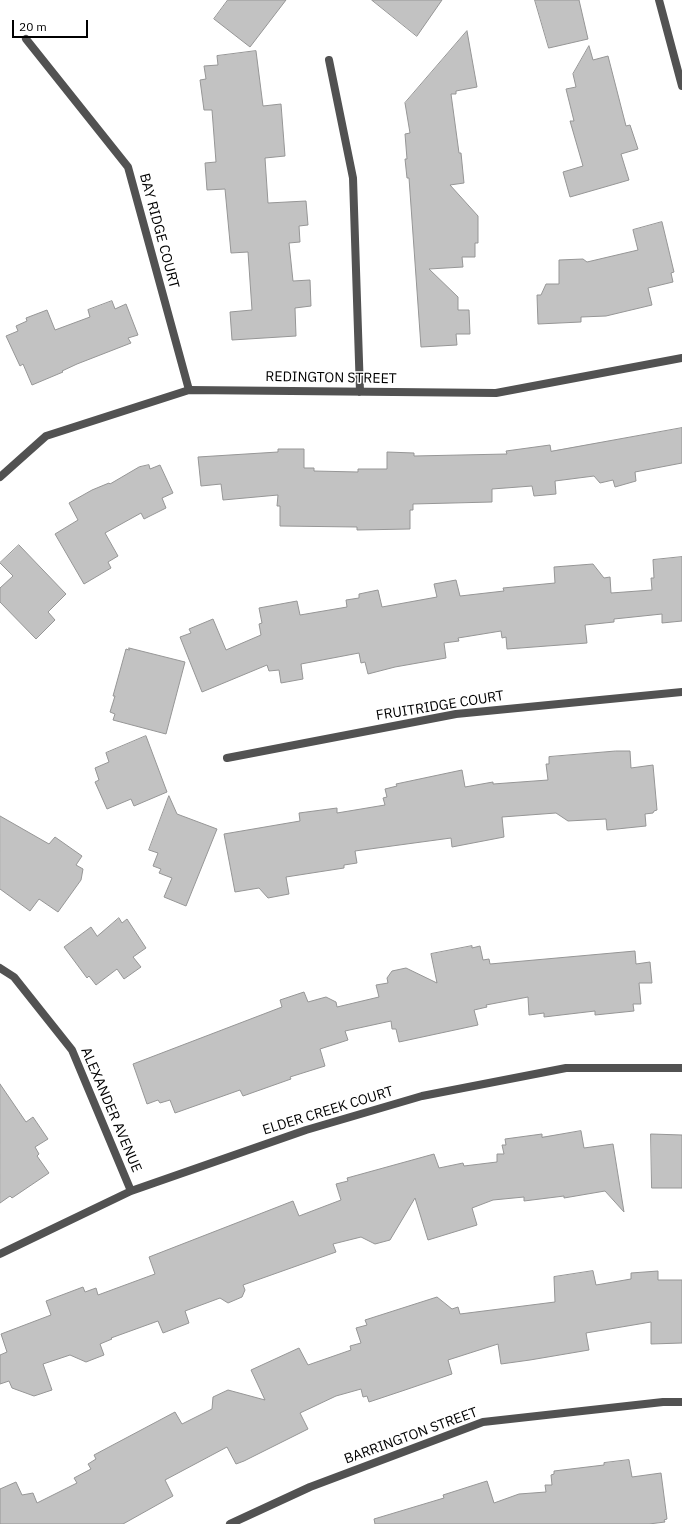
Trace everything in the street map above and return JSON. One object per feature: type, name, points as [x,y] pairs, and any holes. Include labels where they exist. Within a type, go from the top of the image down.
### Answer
[{"type":"street","points":[[659,0],[682,86]]},
{"type":"street","name":"BAY RIDGE COURT","points":[[26,39],[128,167],[189,390]]},
{"type":"street","points":[[329,60],[353,178],[360,392]]},
{"type":"street","name":"REDINGTON STREET","points":[[0,477],[46,436],[189,390],[496,393],[682,358]]},
{"type":"street","name":"FRUITRIDGE COURT","points":[[227,758],[456,714],[682,692]]},
{"type":"street","name":"ALEXANDER AVENUE","points":[[0,968],[14,977],[72,1050],[131,1191]]},
{"type":"street","name":"ELDER CREEK COURT","points":[[0,1254],[131,1191],[306,1130],[422,1096],[566,1068],[682,1068]]},
{"type":"street","name":"BARRINGTON STREET","points":[[230,1524],[310,1487],[484,1422],[663,1402],[682,1402]]},
{"type":"building","points":[[228,0],[286,0],[250,47],[214,19]]},
{"type":"building","points":[[372,0],[442,0],[417,36]]},
{"type":"building","points":[[535,0],[579,0],[588,39],[549,48]]},
{"type":"building","points":[[467,31],[477,87],[456,91],[456,94],[451,94],[459,153],[461,153],[464,183],[450,185],[478,216],[478,243],[475,243],[475,257],[462,257],[463,267],[429,269],[458,297],[458,310],[469,310],[470,334],[456,334],[457,345],[421,347],[409,178],[407,178],[405,159],[407,159],[405,134],[410,133],[405,103]]},
{"type":"building","points":[[589,46],[593,60],[608,56],[626,126],[630,125],[638,149],[621,154],[629,180],[570,197],[563,172],[583,166],[570,121],[574,121],[566,89],[576,87],[573,74]]},
{"type":"building","points":[[256,51],[263,106],[281,104],[285,156],[265,158],[268,203],[306,201],[308,225],[299,226],[300,242],[289,243],[293,281],[310,280],[311,306],[295,308],[296,336],[232,340],[230,312],[252,310],[248,252],[231,253],[225,189],[207,190],[205,163],[216,162],[212,110],[204,110],[200,80],[206,79],[204,66],[218,65],[217,56]]},
{"type":"building","points":[[662,222],[674,272],[671,273],[673,282],[648,288],[652,305],[606,316],[581,317],[581,322],[538,324],[537,295],[541,295],[546,284],[559,284],[559,260],[583,259],[587,262],[638,250],[633,230]]},
{"type":"building","points":[[112,301],[115,309],[126,304],[138,335],[128,338],[131,343],[77,364],[62,371],[63,372],[32,385],[23,364],[20,366],[6,336],[18,331],[16,326],[27,321],[26,318],[47,310],[55,330],[90,317],[88,310]]},
{"type":"building","points":[[682,428],[682,463],[635,472],[636,481],[615,487],[613,480],[600,483],[594,476],[555,481],[556,494],[534,496],[532,486],[492,489],[492,502],[413,504],[413,510],[410,510],[410,529],[357,530],[357,527],[280,526],[280,506],[277,506],[278,495],[223,500],[221,484],[201,486],[198,457],[278,452],[278,449],[304,449],[304,468],[314,468],[314,471],[358,472],[358,469],[387,469],[387,452],[414,453],[414,456],[507,454],[506,451],[550,445],[551,451]]},
{"type":"building","points":[[149,465],[150,469],[160,465],[173,493],[162,498],[166,508],[144,519],[141,513],[105,533],[118,556],[108,562],[111,568],[84,584],[55,534],[78,520],[69,503],[92,490],[109,483],[110,484],[139,467]]},
{"type":"building","points":[[19,545],[66,594],[48,612],[55,620],[36,639],[0,602],[0,588],[13,576],[0,563]]},
{"type":"building","points":[[682,557],[682,621],[662,623],[662,614],[614,619],[614,622],[585,625],[587,643],[507,649],[506,637],[502,638],[501,631],[458,638],[459,641],[444,643],[446,658],[395,667],[368,674],[365,662],[361,663],[359,653],[301,664],[303,679],[281,683],[279,670],[269,671],[267,665],[202,692],[180,637],[191,633],[189,629],[213,619],[226,650],[261,635],[259,624],[262,623],[259,608],[297,601],[300,615],[347,607],[346,600],[359,598],[359,594],[378,590],[382,607],[437,597],[434,584],[456,580],[460,596],[504,591],[503,588],[555,583],[554,567],[593,564],[604,578],[610,577],[611,593],[652,590],[651,578],[654,578],[653,560]]},
{"type":"building","points":[[129,648],[185,662],[166,734],[113,720],[115,714],[110,712],[115,696],[113,696],[126,649],[129,650]]},
{"type":"building","points":[[146,736],[167,792],[134,806],[131,799],[107,809],[95,782],[99,780],[95,768],[109,762],[106,753]]},
{"type":"building","points":[[630,751],[631,768],[653,765],[657,810],[653,813],[645,814],[646,826],[607,830],[606,819],[568,821],[556,813],[502,817],[504,837],[452,847],[451,838],[355,851],[357,863],[344,865],[344,868],[286,877],[289,894],[268,898],[259,888],[235,892],[224,834],[300,821],[299,813],[337,808],[337,813],[385,805],[383,798],[387,797],[385,789],[397,786],[396,784],[462,770],[465,787],[493,782],[493,784],[548,780],[546,764],[549,764],[549,757]]},
{"type":"building","points":[[169,796],[177,814],[217,829],[186,906],[164,897],[172,878],[159,873],[161,869],[153,866],[158,853],[149,850]]},
{"type":"building","points":[[0,816],[49,844],[55,837],[82,856],[76,865],[83,869],[81,880],[58,912],[39,899],[30,911],[0,889]]},
{"type":"building","points":[[119,918],[122,923],[127,919],[146,948],[133,957],[141,967],[124,979],[117,969],[96,985],[89,976],[87,978],[64,947],[91,927],[97,936]]},
{"type":"building","points":[[472,946],[472,948],[480,946],[483,960],[489,959],[490,964],[635,951],[636,964],[650,962],[652,983],[639,983],[641,1004],[633,1004],[634,1011],[595,1015],[595,1011],[544,1017],[544,1013],[529,1015],[528,997],[486,1005],[487,1007],[474,1010],[478,1025],[399,1042],[396,1029],[392,1029],[391,1021],[345,1031],[348,1040],[320,1049],[325,1066],[290,1077],[291,1079],[243,1096],[240,1090],[175,1113],[170,1100],[160,1103],[158,1100],[147,1104],[133,1064],[282,1007],[280,1000],[304,992],[308,1002],[326,997],[336,1002],[337,1007],[379,997],[376,985],[388,983],[387,978],[392,971],[406,968],[437,983],[431,954]]},
{"type":"building","points":[[0,1084],[26,1122],[33,1117],[48,1139],[35,1147],[39,1154],[37,1156],[49,1173],[12,1198],[10,1196],[0,1203]]},
{"type":"building","points":[[581,1131],[584,1148],[613,1144],[624,1212],[605,1191],[564,1198],[564,1196],[524,1201],[524,1197],[493,1200],[472,1208],[477,1225],[428,1240],[415,1198],[390,1240],[375,1244],[361,1237],[333,1244],[336,1252],[243,1285],[245,1290],[242,1297],[228,1303],[220,1298],[185,1311],[189,1323],[163,1333],[158,1321],[111,1338],[112,1339],[100,1344],[104,1355],[86,1362],[70,1355],[43,1364],[52,1390],[34,1396],[12,1388],[9,1381],[0,1384],[0,1355],[7,1352],[1,1334],[51,1315],[46,1301],[83,1287],[85,1292],[96,1288],[98,1295],[155,1274],[149,1257],[293,1201],[299,1216],[341,1200],[336,1184],[348,1181],[347,1178],[434,1154],[439,1168],[463,1163],[464,1166],[497,1162],[497,1154],[504,1154],[502,1145],[506,1145],[505,1139],[542,1134],[542,1137]]},
{"type":"building","points":[[651,1134],[682,1135],[682,1188],[652,1188]]},
{"type":"building","points":[[593,1271],[596,1285],[631,1279],[631,1273],[658,1271],[658,1280],[682,1280],[682,1343],[651,1344],[651,1322],[586,1333],[589,1350],[530,1360],[501,1364],[498,1344],[448,1360],[452,1374],[369,1402],[367,1396],[363,1397],[361,1389],[336,1396],[300,1413],[308,1429],[244,1461],[236,1464],[227,1447],[165,1480],[173,1496],[123,1524],[0,1524],[0,1489],[16,1482],[22,1495],[33,1493],[37,1503],[77,1483],[74,1478],[91,1469],[88,1464],[96,1459],[94,1455],[175,1412],[182,1424],[212,1409],[213,1397],[228,1390],[265,1400],[251,1370],[299,1348],[308,1365],[351,1350],[350,1346],[361,1343],[356,1328],[367,1325],[365,1320],[437,1297],[452,1309],[458,1307],[460,1314],[555,1302],[554,1277]]},
{"type":"building","points":[[629,1460],[632,1477],[661,1473],[667,1519],[664,1520],[665,1522],[649,1524],[375,1524],[374,1519],[444,1498],[443,1495],[487,1481],[494,1503],[519,1494],[546,1492],[545,1485],[552,1485],[551,1475],[554,1474],[554,1471],[604,1465],[604,1463]]}]
